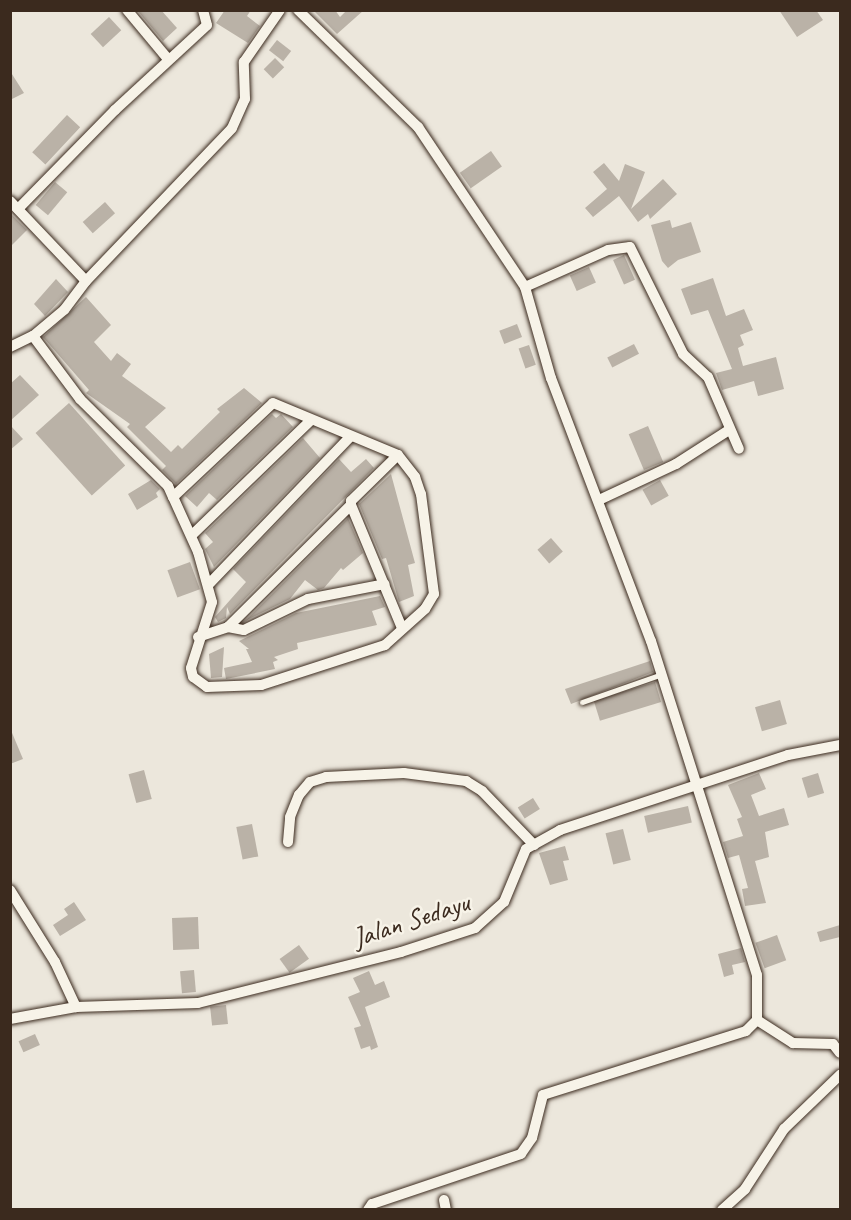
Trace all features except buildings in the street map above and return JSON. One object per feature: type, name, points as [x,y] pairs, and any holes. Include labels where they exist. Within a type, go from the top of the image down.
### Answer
[{"type":"street","points":[[127,10],[168,59]]},
{"type":"street","points":[[86,281],[14,205],[207,25],[203,10]]},
{"type":"street","points":[[10,347],[33,336],[64,310],[86,281],[232,128],[245,99],[244,62],[280,10]]},
{"type":"street","points":[[298,10],[418,127],[525,287],[551,378],[599,500],[662,675],[757,975],[757,1020],[746,1031],[543,1095],[532,1138],[521,1154],[372,1204],[368,1209]]},
{"type":"street","points":[[525,287],[608,250],[630,247],[683,354],[708,377],[739,449]]},
{"type":"street","points":[[33,336],[80,399],[168,486],[173,497],[192,535],[209,584],[213,609],[198,637],[193,677],[200,684],[215,688],[261,685],[385,645],[425,609],[434,594],[421,494],[415,477],[398,455],[350,437],[277,403],[269,404],[173,497]]},
{"type":"street","points":[[192,535],[311,420]]},
{"type":"street","points":[[599,500],[676,464],[729,430]]},
{"type":"street","points":[[209,584],[350,437]]},
{"type":"street","points":[[198,637],[228,627],[398,455]]},
{"type":"street","points":[[351,505],[402,628]]},
{"type":"street","points":[[228,627],[244,630],[308,599],[385,584]]},
{"type":"street","name":"Jalan Sedayu","points":[[10,1019],[76,1007],[198,1003],[401,952],[475,928],[504,902],[521,856],[534,845],[560,830],[789,756],[840,745]]},
{"type":"street","points":[[288,842],[290,817],[299,795],[310,782],[326,777],[404,773],[466,781],[482,791],[534,845]]},
{"type":"street","points":[[10,890],[55,962],[76,1007]]},
{"type":"street","points":[[757,1020],[793,1043],[833,1044],[840,1053]]},
{"type":"street","points":[[722,1209],[745,1189],[784,1129],[840,1075]]},
{"type":"lane","points":[[582,702],[662,675]]}]
